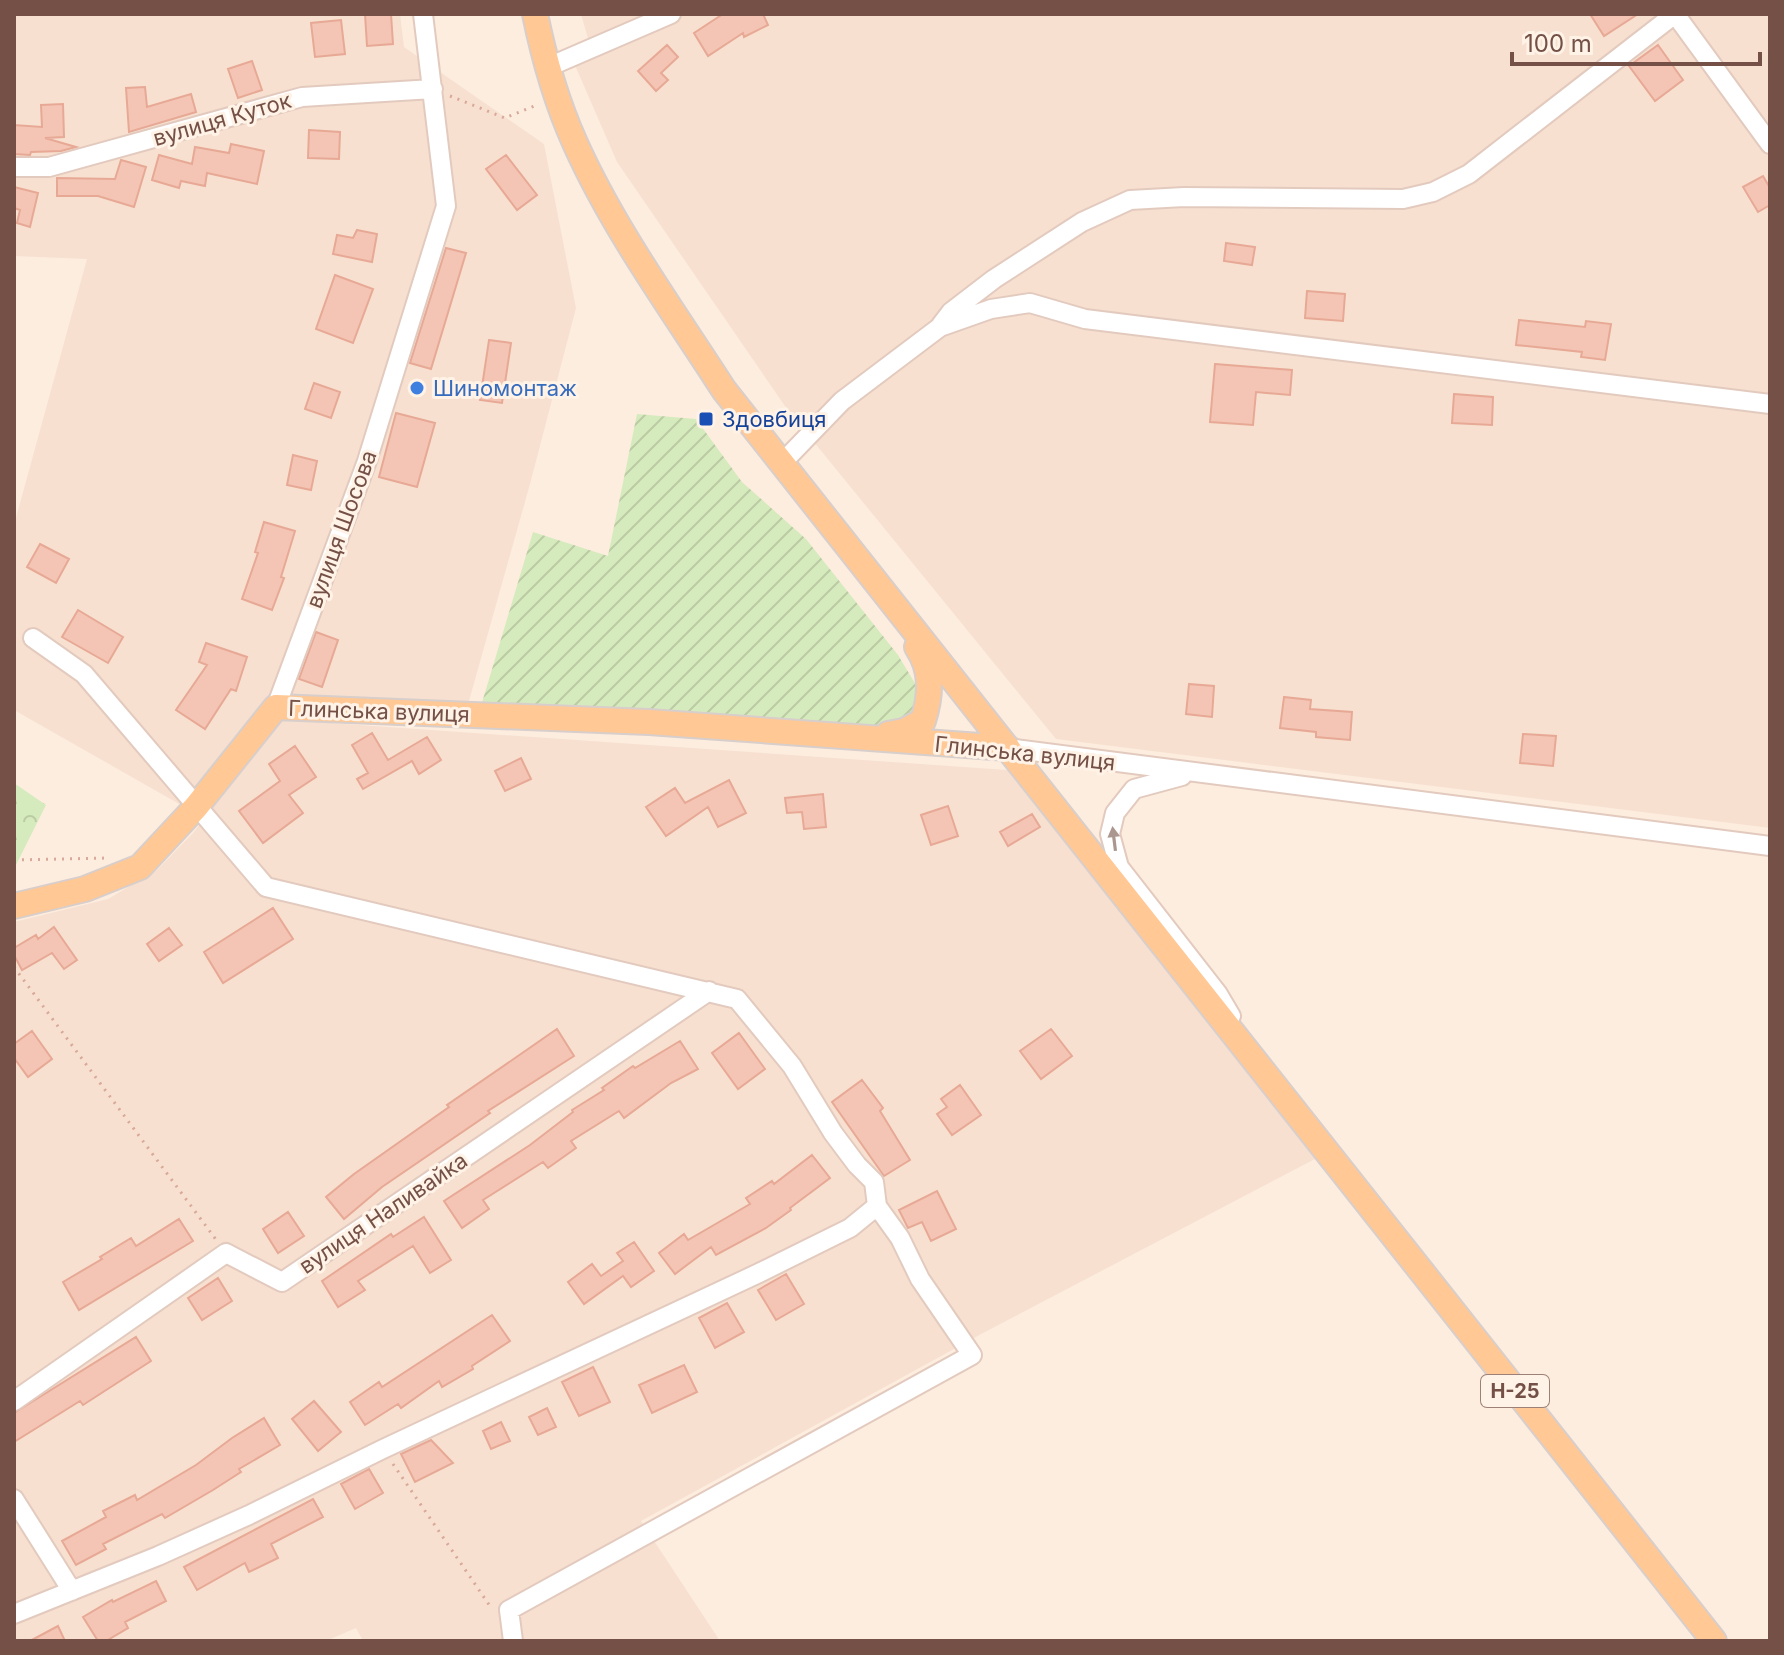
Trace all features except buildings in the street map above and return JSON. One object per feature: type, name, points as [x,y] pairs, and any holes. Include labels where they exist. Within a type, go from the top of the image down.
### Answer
[{"type":"main road","name":"Н-25","points":[[535,14],[546,68],[574,142],[606,205],[724,390],[1714,1641]]},
{"type":"main road","points":[[861,738],[904,731],[923,721],[930,698],[928,671],[920,652],[873,587],[871,575]]},
{"type":"main road","name":"Глинська вулиця","points":[[276,707],[649,722],[1008,748]]},
{"type":"main road","name":"вулиця Шосова","points":[[14,906],[85,889],[140,867],[196,807],[276,707]]},
{"type":"street","name":"вулиця Шосова","points":[[276,707],[367,461],[446,206],[423,14]]},
{"type":"street","points":[[546,68],[671,14]]},
{"type":"street","points":[[782,463],[842,401],[940,327],[951,312],[994,279],[1082,222],[1130,200],[1184,197],[1403,199],[1433,192],[1469,174],[1675,14],[1770,144]]},
{"type":"street","name":"вулиця Куток","points":[[14,167],[49,167],[302,97],[433,89]]},
{"type":"street","points":[[940,327],[991,309],[1030,303],[1085,319],[1770,404]]},
{"type":"street","points":[[33,638],[84,674],[266,887],[737,999],[792,1066],[833,1133],[874,1182],[877,1206],[900,1238],[920,1279],[972,1355],[509,1610],[513,1641]]},
{"type":"street","name":"Глинська вулиця","points":[[1008,748],[1770,846]]},
{"type":"street","points":[[1200,773],[1134,789],[1115,813],[1110,834],[1119,867],[1218,994],[1260,1067]]},
{"type":"street","name":"вулиця Наливайка","points":[[226,1253],[282,1282],[709,991]]},
{"type":"street","points":[[14,1614],[236,1521],[759,1273],[850,1228],[877,1206]]},
{"type":"street","points":[[14,1401],[226,1253]]},
{"type":"street","points":[[14,1499],[72,1591]]},
{"type":"path","points":[[433,89],[505,118],[558,98]]},
{"type":"path","points":[[14,860],[105,857],[140,867]]},
{"type":"path","points":[[14,967],[226,1253]]},
{"type":"path","points":[[383,1449],[498,1620]]},
{"type":"shaded area","points":[[14,14],[400,14],[404,47],[544,144],[576,308],[467,708],[278,700],[181,805],[14,710],[14,525],[87,259],[14,256]]},
{"type":"shaded area","points":[[581,14],[653,14],[589,42]]},
{"type":"shaded area","points":[[683,14],[1770,14],[1770,828],[1056,739],[787,409],[617,162],[574,63]]},
{"type":"shaded area","points":[[274,719],[1007,770],[1315,1159],[983,1333],[641,1521],[720,1641],[363,1641],[356,1628],[326,1641],[14,1641],[14,922],[108,899],[157,870],[193,833],[232,784]]},
{"type":"green space","points":[[637,414],[696,419],[742,482],[806,539],[898,655],[919,690],[912,730],[478,716],[533,532],[608,556]]},
{"type":"green space","points":[[14,783],[46,805],[14,869]]},
{"type":"place","name":"Шиномонтаж","points":[[417,388]]},
{"type":"place","name":"Здовбиця","points":[[706,419]]}]
